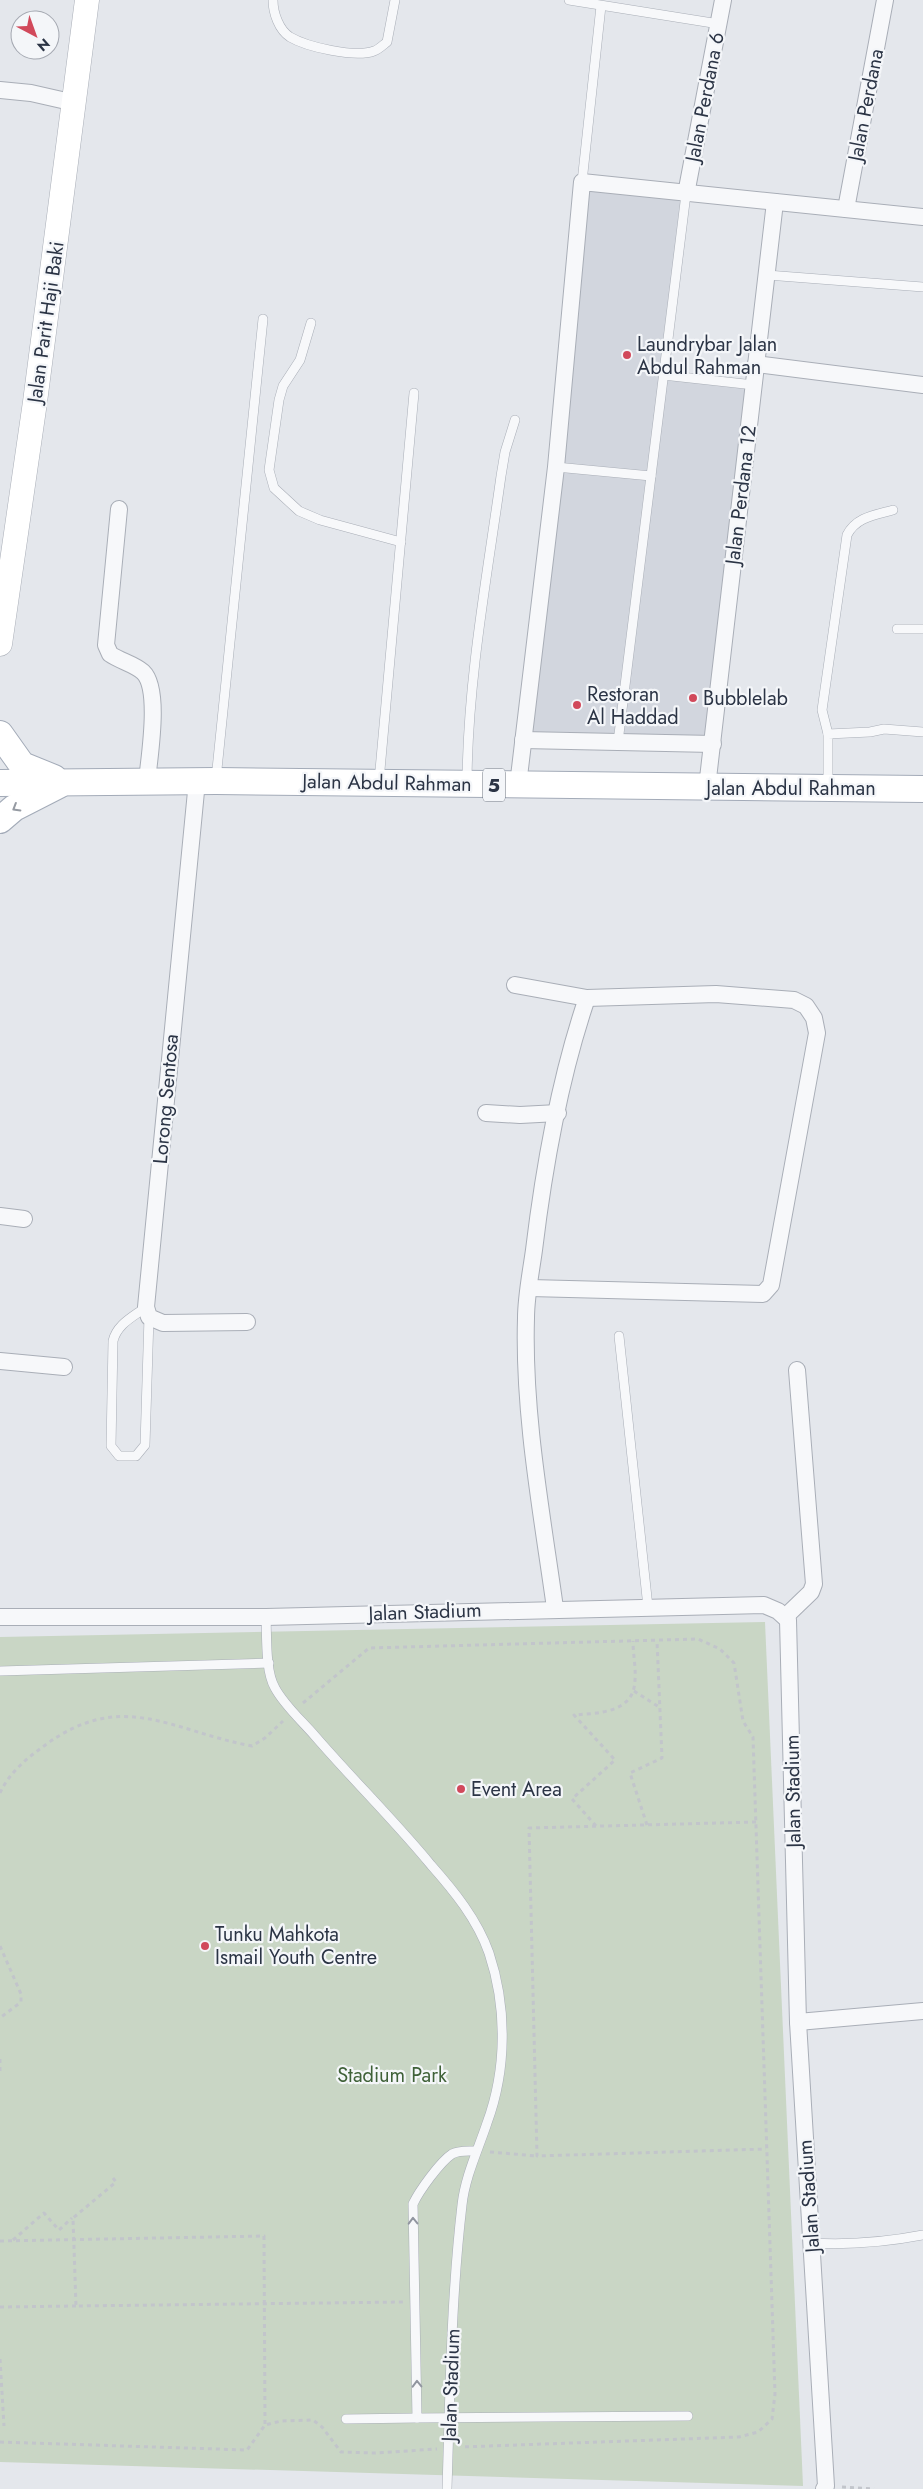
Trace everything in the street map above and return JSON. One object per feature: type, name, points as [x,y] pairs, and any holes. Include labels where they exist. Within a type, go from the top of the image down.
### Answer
[{"type":"main road","points":[[0,734],[22,765],[64,782]]},
{"type":"main road","name":"Jalan Abdul Rahman","points":[[0,783],[206,781],[923,789]]},
{"type":"main road","points":[[0,820],[14,808],[64,782]]},
{"type":"street","name":"Jalan Parit Haji Baki","points":[[0,644],[36,402],[64,101],[87,0]]},
{"type":"street","name":"Jalan Perdana 6","points":[[686,194],[723,0]]},
{"type":"street","name":"Jalan Perdana","points":[[846,210],[885,0]]},
{"type":"street","points":[[0,90],[30,93],[64,101]]},
{"type":"street","points":[[518,785],[556,467],[582,182],[923,217]]},
{"type":"street","name":"Jalan Perdana 12","points":[[707,787],[775,202]]},
{"type":"street","points":[[756,364],[923,385]]},
{"type":"street","points":[[119,508],[106,645],[110,654],[144,673],[150,682],[153,700],[147,782]]},
{"type":"street","points":[[523,740],[713,744]]},
{"type":"street","name":"Lorong Sentosa","points":[[147,1312],[206,781]]},
{"type":"street","points":[[515,985],[587,998],[716,994],[794,1000],[806,1006],[814,1018],[817,1032],[771,1285],[763,1294],[530,1288]]},
{"type":"street","points":[[555,1608],[534,1454],[527,1371],[526,1317],[540,1204],[578,1025],[587,998]]},
{"type":"street","points":[[486,1113],[520,1115],[558,1113]]},
{"type":"street","points":[[0,1216],[24,1219]]},
{"type":"street","points":[[147,1312],[163,1323],[247,1322]]},
{"type":"street","points":[[0,1361],[64,1367]]},
{"type":"street","points":[[785,1617],[811,1592],[814,1584],[798,1370]]},
{"type":"street","name":"Jalan Stadium","points":[[0,1617],[266,1616],[555,1608],[764,1605],[778,1611],[788,1620],[798,2022],[825,2488]]},
{"type":"street","points":[[798,2022],[923,2010]]},
{"type":"lane","points":[[273,0],[278,24],[289,37],[324,48],[356,53],[374,51],[387,42],[395,0]]},
{"type":"lane","points":[[569,0],[719,24]]},
{"type":"lane","points":[[582,182],[601,6]]},
{"type":"lane","points":[[618,742],[686,194]]},
{"type":"lane","points":[[767,275],[923,287]]},
{"type":"lane","points":[[206,781],[263,319]]},
{"type":"lane","points":[[311,323],[300,360],[283,386],[279,400],[269,470],[274,488],[299,511],[320,520],[401,542]]},
{"type":"lane","points":[[663,375],[754,385]]},
{"type":"lane","points":[[379,783],[414,393]]},
{"type":"lane","points":[[467,784],[468,736],[473,675],[501,476],[514,420]]},
{"type":"lane","points":[[556,467],[651,476]]},
{"type":"lane","points":[[828,788],[828,734],[822,710],[847,535],[857,521],[893,510]]},
{"type":"lane","points":[[897,629],[923,629]]},
{"type":"lane","points":[[828,734],[870,732],[884,728],[923,732]]},
{"type":"lane","points":[[147,1312],[145,1445],[136,1456],[119,1456],[111,1446],[113,1341],[115,1332],[121,1325],[147,1312]]},
{"type":"lane","points":[[619,1336],[648,1607]]},
{"type":"lane","name":"Jalan Stadium","points":[[266,1616],[269,1663],[274,1687],[293,1711],[414,1844],[453,1891],[481,1931],[498,1992],[502,2065],[488,2121],[475,2151],[461,2210],[455,2272],[447,2489]]},
{"type":"lane","points":[[0,1671],[269,1663]]},
{"type":"lane","points":[[418,2418],[413,2204],[420,2190],[452,2154],[475,2151]]},
{"type":"lane","points":[[812,2243],[878,2242],[923,2235]]},
{"type":"lane","points":[[346,2419],[688,2416]]},
{"type":"path","points":[[0,1793],[23,1761],[79,1725],[102,1717],[130,1715],[161,1720],[252,1746],[265,1738],[293,1711],[369,1648],[698,1639],[720,1649],[734,1663],[743,1721],[753,1737],[775,2394],[772,2419],[758,2432],[739,2437],[448,2448],[375,2453],[341,2452],[322,2427],[313,2420],[281,2421],[266,2425],[247,2450],[0,2442]]},
{"type":"path","points":[[596,1826],[572,1799],[615,1760],[574,1715],[611,1712],[623,1706],[634,1692],[633,1641]]},
{"type":"path","points":[[647,1824],[630,1773],[662,1758],[657,1641]]},
{"type":"path","points":[[634,1692],[660,1708]]},
{"type":"path","points":[[537,2156],[529,1828],[756,1822]]},
{"type":"path","points":[[0,1946],[21,1994],[21,2002],[0,2018]]},
{"type":"path","points":[[0,2060],[0,2074]]},
{"type":"path","points":[[475,2151],[537,2156],[766,2149]]},
{"type":"path","points":[[12,2240],[44,2213],[59,2230],[116,2182],[112,2178]]},
{"type":"path","points":[[73,2218],[76,2306]]},
{"type":"path","points":[[0,2241],[264,2236],[266,2425]]},
{"type":"path","points":[[0,2307],[415,2302]]},
{"type":"path","points":[[0,2359],[4,2426]]},
{"type":"path","points":[[825,2488],[874,2489]]},
{"type":"shaded area","points":[[587,189],[681,200],[659,378],[747,389],[706,738],[530,734]]},
{"type":"green space","name":"Stadium Park","points":[[765,1622],[803,2486],[0,2462],[0,1637]]},
{"type":"place","name":"Laundrybar Jalan Abdul Rahman","points":[[627,355]]},
{"type":"place","name":"Bubblelab","points":[[693,698]]},
{"type":"place","name":"Restoran Al Haddad","points":[[577,705]]},
{"type":"place","name":"Event Area","points":[[461,1789]]},
{"type":"place","name":"Tunku Mahkota Ismail Youth Centre","points":[[205,1946]]}]
